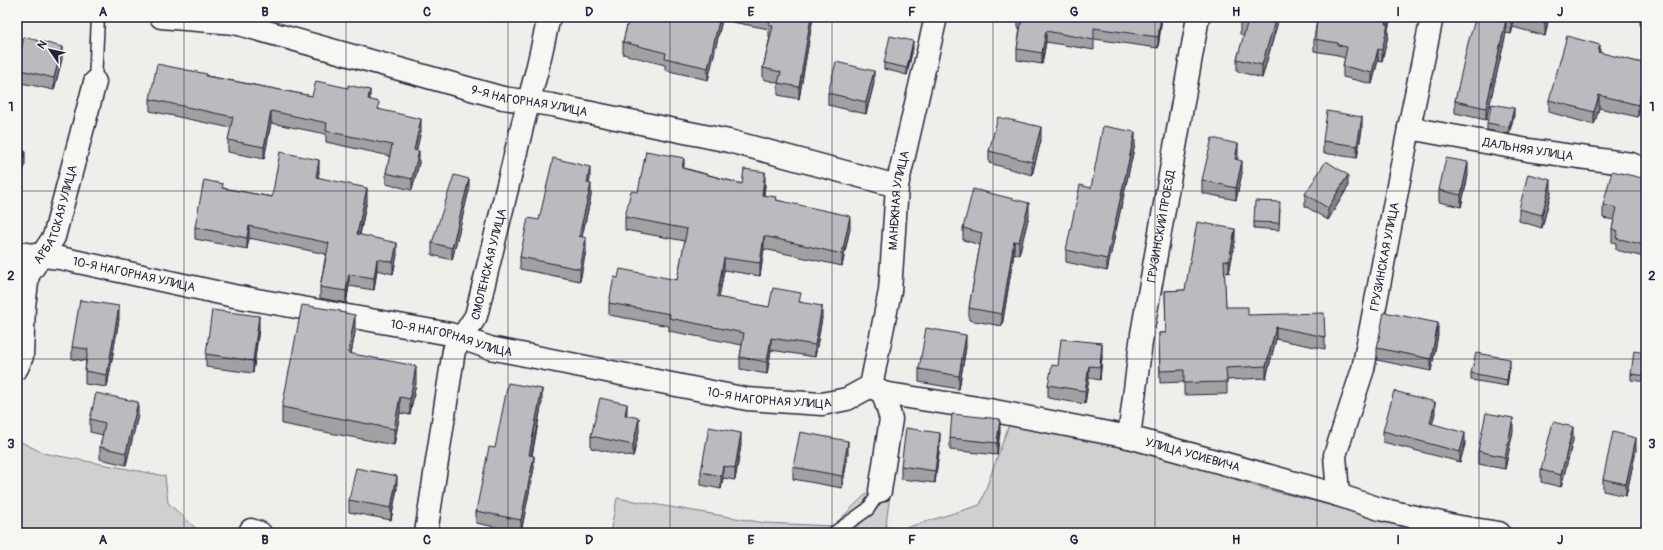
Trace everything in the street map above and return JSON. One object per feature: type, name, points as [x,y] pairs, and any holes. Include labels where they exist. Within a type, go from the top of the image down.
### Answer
[{"type":"street","name":"9-Я НАГОРНАЯ УЛИЦА","points":[[161,17],[235,23],[496,96],[552,105],[729,141],[897,186]]},
{"type":"street","name":"СМОЛЕНСКАЯ УЛИЦА","points":[[426,533],[454,350],[476,316],[549,17]]},
{"type":"street","name":"МАНЕЖНАЯ УЛИЦА","points":[[880,491],[891,419],[877,390],[890,291],[897,186],[936,17]]},
{"type":"street","name":"ГРУЗИНСКИЙ ПРОЕЗД","points":[[1129,437],[1142,334],[1198,17]]},
{"type":"street","name":"ГРУЗИНСКАЯ УЛИЦА","points":[[1338,495],[1335,455],[1363,369],[1409,128],[1432,17]]},
{"type":"street","name":"АРБАТСКАЯ УЛИЦА","points":[[17,368],[22,356],[24,306],[28,275],[54,237],[95,82]]},
{"type":"street","name":"ДАЛЬНЯЯ УЛИЦА","points":[[1409,128],[1528,150],[1631,164],[1646,170]]},
{"type":"street","name":"10-Я НАГОРНАЯ УЛИЦА","points":[[17,253],[60,258],[234,296],[450,334],[490,348],[747,399],[822,404],[847,399],[877,390]]},
{"type":"street","name":"УЛИЦА УСИЕВИЧА","points":[[877,390],[1129,437],[1380,508],[1454,526],[1499,533]]},
{"type":"lane","points":[[95,82],[98,17]]},
{"type":"lane","points":[[834,533],[868,509],[880,491]]},
{"type":"shaded area","points":[[1011,419],[1172,458],[1261,488],[1334,506],[1379,514],[1447,533],[889,533],[980,505]]},
{"type":"shaded area","points":[[17,440],[43,453],[165,476],[168,503],[201,533],[17,533]]},
{"type":"shaded area","points":[[868,492],[890,494],[885,533],[610,533],[617,498],[765,523],[833,526]]},
{"type":"building","points":[[629,17],[720,17],[708,68],[665,58],[666,53],[623,42]]},
{"type":"building","points":[[767,17],[811,17],[799,87],[778,83],[781,72],[763,68],[773,26],[769,25],[770,18]]},
{"type":"building","points":[[1018,17],[1161,17],[1158,37],[1094,28],[1094,40],[1046,31],[1042,53],[1017,49],[1022,18]]},
{"type":"building","points":[[1241,17],[1276,17],[1262,65],[1237,59],[1247,24],[1240,22]]},
{"type":"building","points":[[1318,17],[1388,17],[1386,24],[1388,24],[1382,50],[1378,49],[1372,73],[1343,66],[1347,47],[1338,45],[1338,43],[1314,39]]},
{"type":"building","points":[[1476,17],[1512,17],[1511,22],[1506,20],[1486,108],[1455,101],[1468,43]]},
{"type":"building","points":[[1521,17],[1546,17],[1545,23]]},
{"type":"building","points":[[890,36],[913,41],[907,68],[884,63]]},
{"type":"building","points":[[1567,36],[1600,45],[1598,52],[1646,64],[1646,72],[1638,105],[1599,95],[1594,112],[1549,100]]},
{"type":"building","points":[[24,37],[62,47],[54,78],[17,69]]},
{"type":"building","points":[[836,62],[874,71],[866,102],[828,93]]},
{"type":"building","points":[[157,64],[207,74],[206,76],[312,96],[316,81],[348,88],[348,85],[370,90],[368,99],[379,102],[378,109],[421,119],[414,150],[419,151],[412,179],[386,173],[392,145],[326,131],[327,123],[271,111],[264,147],[228,140],[233,117],[150,99]]},
{"type":"building","points":[[1492,104],[1514,108],[1509,127],[1487,123]]},
{"type":"building","points":[[1327,111],[1362,117],[1357,146],[1323,141]]},
{"type":"building","points":[[998,117],[1041,127],[1032,162],[989,151]]},
{"type":"building","points":[[1103,126],[1135,132],[1107,259],[1066,250],[1080,185],[1091,188]]},
{"type":"building","points":[[1212,138],[1238,144],[1235,159],[1242,161],[1236,188],[1202,180]]},
{"type":"building","points":[[17,149],[25,151],[17,181]]},
{"type":"building","points":[[646,151],[684,158],[682,168],[742,184],[744,169],[765,172],[762,195],[777,197],[776,200],[850,216],[842,254],[764,236],[760,263],[724,258],[717,297],[769,307],[773,288],[801,293],[799,302],[822,306],[815,345],[771,338],[767,362],[740,357],[744,333],[669,318],[670,314],[609,303],[614,277],[618,278],[620,269],[677,280],[687,229],[625,217],[631,191],[638,192]]},
{"type":"building","points":[[280,152],[319,160],[316,177],[367,188],[357,234],[397,243],[393,262],[377,259],[374,278],[349,274],[346,291],[320,287],[329,243],[249,226],[247,238],[195,227],[204,180],[223,184],[222,188],[272,197]]},
{"type":"building","points":[[553,158],[590,167],[587,183],[591,184],[579,236],[586,238],[580,269],[520,257],[528,218],[539,220]]},
{"type":"building","points":[[1446,158],[1468,162],[1461,195],[1439,190]]},
{"type":"building","points":[[1326,161],[1348,175],[1328,208],[1305,194]]},
{"type":"building","points":[[1612,171],[1642,178],[1641,184],[1646,186],[1646,237],[1644,245],[1616,238],[1618,231],[1612,229],[1617,208],[1603,205]]},
{"type":"building","points":[[1528,174],[1551,180],[1542,215],[1519,209]]},
{"type":"building","points":[[454,175],[469,179],[452,248],[432,243]]},
{"type":"building","points":[[973,189],[1029,203],[1019,242],[1014,241],[1002,314],[969,308],[982,233],[963,228]]},
{"type":"building","points":[[1255,201],[1280,202],[1279,223],[1254,222]]},
{"type":"building","points":[[1197,222],[1235,229],[1229,261],[1224,260],[1226,307],[1248,307],[1248,315],[1324,313],[1325,337],[1276,327],[1266,366],[1226,368],[1227,382],[1184,383],[1184,370],[1160,371],[1159,333],[1166,333],[1165,291],[1185,290]]},
{"type":"building","points":[[80,300],[119,306],[107,375],[85,371],[88,349],[72,347]]},
{"type":"building","points":[[302,305],[341,311],[340,312],[355,315],[348,353],[416,366],[410,399],[400,397],[394,429],[282,407]]},
{"type":"building","points":[[212,310],[259,316],[253,361],[206,354]]},
{"type":"building","points":[[1384,312],[1438,323],[1431,359],[1377,348]]},
{"type":"building","points":[[926,328],[966,335],[959,376],[919,369]]},
{"type":"building","points":[[1061,339],[1102,343],[1100,367],[1089,366],[1085,391],[1048,385],[1052,365],[1058,366]]},
{"type":"building","points":[[1634,351],[1646,353],[1646,376],[1631,374]]},
{"type":"building","points":[[1476,353],[1510,359],[1507,380],[1471,373]]},
{"type":"building","points":[[508,383],[542,389],[529,455],[534,456],[521,520],[476,511],[489,447],[495,448]]},
{"type":"building","points":[[1394,391],[1435,402],[1430,423],[1465,433],[1460,452],[1383,431]]},
{"type":"building","points":[[96,393],[138,402],[126,453],[100,447],[105,423],[90,419]]},
{"type":"building","points":[[600,398],[627,404],[625,415],[639,418],[633,445],[591,436]]},
{"type":"building","points":[[1486,413],[1513,418],[1505,457],[1478,451]]},
{"type":"building","points":[[952,414],[1000,419],[997,443],[950,438]]},
{"type":"building","points":[[1553,422],[1573,427],[1561,475],[1541,470]]},
{"type":"building","points":[[709,427],[741,433],[735,468],[723,466],[721,476],[701,472]]},
{"type":"building","points":[[906,428],[940,433],[935,471],[901,466]]},
{"type":"building","points":[[800,432],[848,441],[842,476],[793,467]]},
{"type":"building","points":[[1613,432],[1636,438],[1626,484],[1603,479]]},
{"type":"building","points":[[356,468],[397,476],[391,508],[349,500]]},
{"type":"building","points":[[532,528],[561,533],[531,533]]}]
